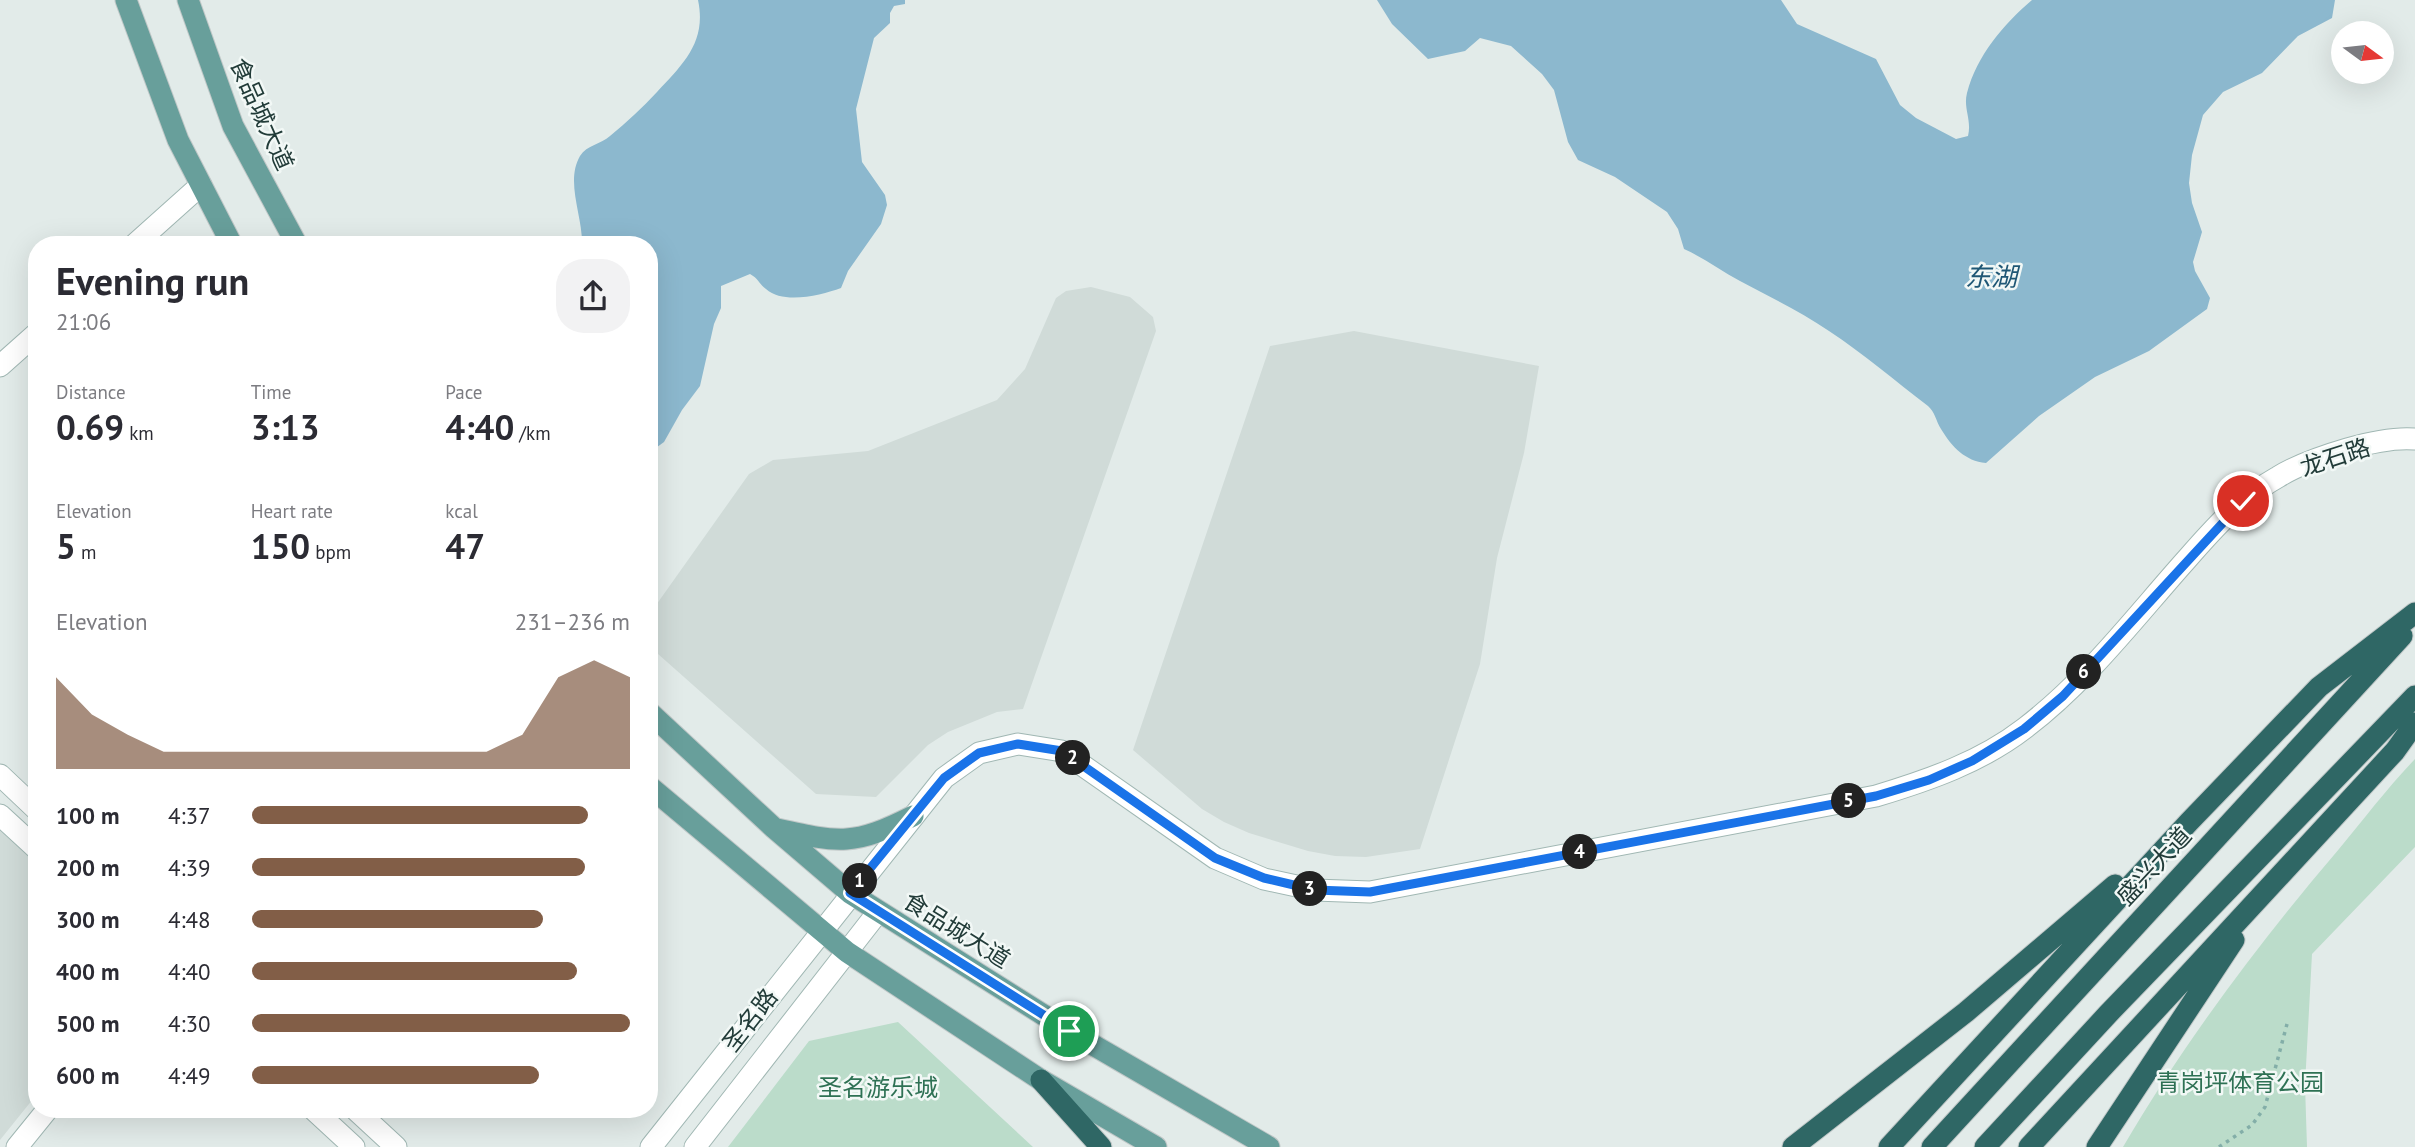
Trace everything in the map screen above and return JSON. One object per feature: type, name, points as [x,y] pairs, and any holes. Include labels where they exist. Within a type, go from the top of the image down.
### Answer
[{"type":"highway","points":[[1889,1147],[2189,822],[2319,687],[2415,613]]},
{"type":"highway","name":"盛兴大道","points":[[1932,1147],[2415,621]]},
{"type":"highway","points":[[1985,1147],[2108,1014],[2415,696]]},
{"type":"highway","points":[[2029,1147],[2395,751],[2415,723]]},
{"type":"highway","points":[[1793,1147],[1966,1013],[2189,822]]},
{"type":"highway","points":[[2100,1143],[2270,886]]},
{"type":"highway","points":[[1041,1080],[1101,1147]]},
{"type":"main road","points":[[126,0],[178,140],[227,236]]},
{"type":"main road","name":"食品城大道","points":[[188,0],[233,125],[292,236]]},
{"type":"main road","name":"食品城大道","points":[[658,720],[774,828],[850,893],[1069,1031],[1269,1147]]},
{"type":"main road","points":[[658,794],[819,932],[847,952],[1041,1080],[1156,1147]]},
{"type":"main road","points":[[774,828],[843,841],[874,836],[913,816]]},
{"type":"street","points":[[144,236],[201,185]]},
{"type":"street","points":[[0,366],[28,341]]},
{"type":"street","name":"龙石路","points":[[850,893],[944,778],[979,753],[1018,744],[1062,751],[1215,858],[1276,881],[1315,890],[1370,892],[1876,796],[1929,780],[1972,761],[2024,729],[2063,696],[2243,501],[2278,477],[2318,458],[2364,444],[2415,439]]},
{"type":"street","points":[[0,775],[28,801]]},
{"type":"street","points":[[0,815],[28,841]]},
{"type":"street","name":"圣名路","points":[[651,1147],[850,893]]},
{"type":"street","name":"圣名路","points":[[695,1147],[878,912]]},
{"type":"street","points":[[17,1147],[41,1118]]},
{"type":"street","points":[[323,1118],[354,1147]]},
{"type":"street","points":[[365,1118],[396,1147]]},
{"type":"path","points":[[2219,1147],[2252,1125],[2265,1107],[2287,1024]]},
{"type":"shaded area","points":[[1091,287],[1130,297],[1153,317],[1156,331],[1023,709],[997,712],[948,732],[928,745],[876,797],[816,794],[658,654],[658,602],[749,474],[773,460],[868,451],[997,400],[1025,369],[1056,298],[1066,291]]},
{"type":"shaded area","points":[[1354,331],[1539,366],[1524,453],[1497,558],[1480,664],[1420,849],[1366,857],[1335,856],[1308,851],[1249,833],[1224,822],[1202,809],[1133,750],[1270,346]]},
{"type":"shaded area","points":[[0,828],[28,854],[28,1105],[0,1140]]},
{"type":"green space","name":"青岗坪体育公园","points":[[2415,759],[2415,847],[2312,954],[2305,1085],[2307,1147],[2123,1147],[2197,1031],[2252,957],[2309,884]]},
{"type":"green space","name":"圣名游乐城","points":[[898,1022],[1033,1147],[728,1147],[809,1041]]},
{"type":"water","points":[[698,0],[905,0],[905,4],[894,6],[890,13],[890,23],[874,38],[856,109],[862,162],[885,195],[887,205],[881,224],[848,271],[841,288],[813,296],[782,297],[766,289],[750,274],[721,286],[721,308],[714,324],[700,386],[682,410],[664,442],[658,446],[658,236],[582,236],[574,177],[583,152],[606,139],[628,120],[684,62],[696,40],[700,15]]},
{"type":"water","name":"东湖","points":[[1377,0],[1781,0],[1797,24],[1876,59],[1900,105],[1916,118],[1956,139],[1968,136],[1966,98],[1971,79],[1984,53],[2001,30],[2032,0],[2335,0],[2332,18],[2298,36],[2262,73],[2223,92],[2203,115],[2192,155],[2189,183],[2192,203],[2202,232],[2193,262],[2210,298],[2207,309],[2149,351],[2095,377],[2039,416],[1986,463],[1978,462],[1960,452],[1945,436],[1928,406],[1855,349],[1808,317],[1684,249],[1678,229],[1667,212],[1615,177],[1578,160],[1568,142],[1554,90],[1542,74],[1511,46],[1480,38],[1465,51],[1428,59],[1392,24]]},
{"type":"route","points":[[1069,1031],[850,893],[944,778],[979,753],[1018,744],[1062,751],[1215,858],[1264,878],[1315,890],[1370,892],[1876,796],[1929,780],[1972,761],[2024,729],[2063,696],[2243,501]]}]
